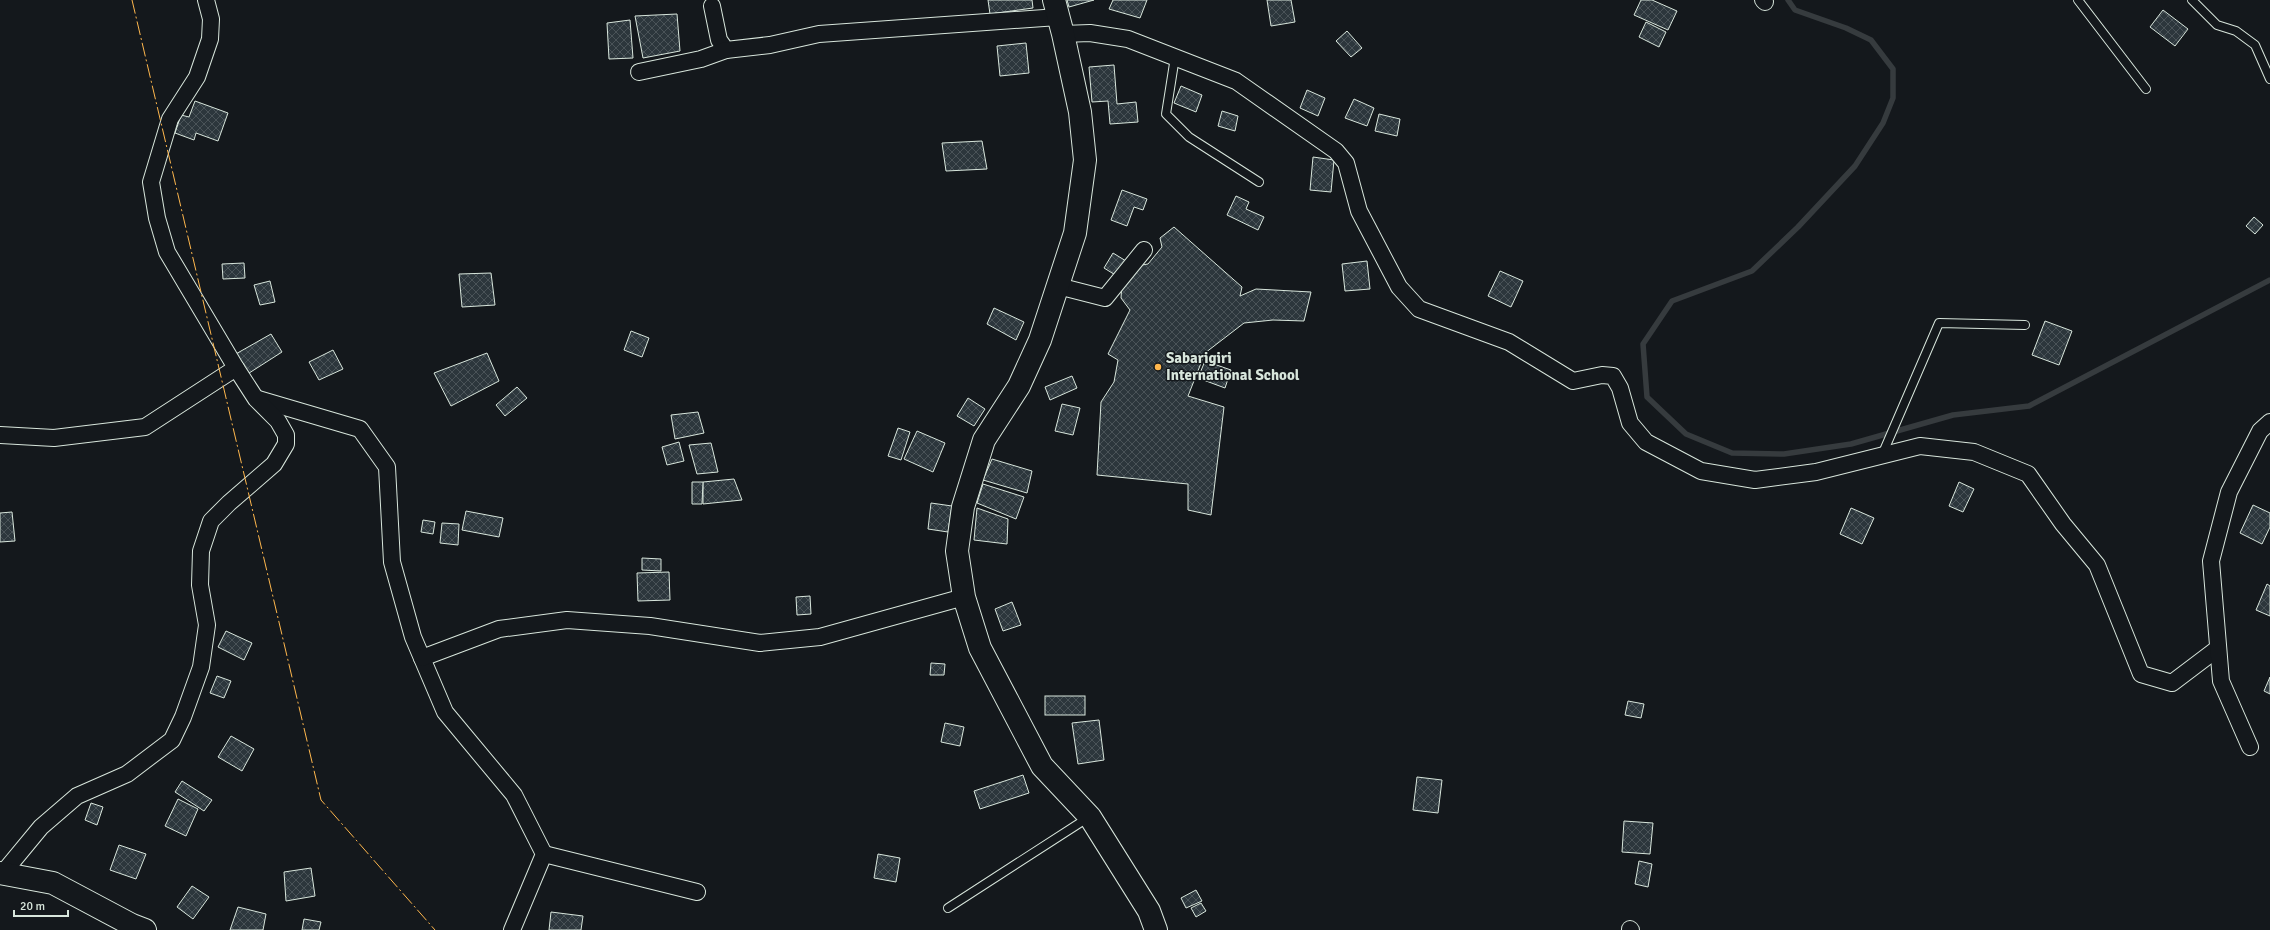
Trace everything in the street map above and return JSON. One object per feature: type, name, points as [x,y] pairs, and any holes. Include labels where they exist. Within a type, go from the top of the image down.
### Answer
[{"type":"main road","points":[[1058,17],[1080,112],[1085,160],[1075,233],[1040,340],[1019,386],[984,440],[963,507],[957,551],[964,597],[980,648],[1042,766],[1090,817],[1149,911],[1156,930]]},
{"type":"main road","points":[[1,873],[53,883],[132,925],[145,930]]},
{"type":"street","points":[[1,873],[41,827],[77,796],[128,774],[172,740],[183,717],[201,667],[207,625],[200,585],[201,551],[211,521],[229,503],[274,464],[286,444],[286,435],[278,421],[256,399],[167,252],[150,182],[170,119],[196,77],[208,45],[211,19],[206,0]]},
{"type":"street","points":[[712,6],[719,40],[726,50]]},
{"type":"street","points":[[639,72],[701,59],[726,50],[770,45],[819,34],[1058,17],[1090,33],[1128,38],[1236,81],[1336,151],[1346,163],[1359,211],[1399,287],[1419,309],[1509,342],[1573,381],[1602,375],[1613,376],[1620,388],[1630,423],[1646,442],[1701,471],[1755,480],[1816,472],[1920,446],[1974,452],[2028,474],[2063,524],[2097,565],[2141,674],[2172,683],[2217,649]]},
{"type":"street","points":[[1058,286],[1105,298],[1134,259],[1144,250]]},
{"type":"street","points":[[0,435],[54,438],[145,427],[236,368]]},
{"type":"street","points":[[256,399],[360,429],[387,467],[392,562],[413,637],[445,712],[514,795],[544,854],[696,892]]},
{"type":"street","points":[[2250,747],[2221,681],[2217,649],[2211,561],[2229,492],[2260,430],[2270,422]]},
{"type":"street","points":[[422,658],[499,629],[567,620],[650,626],[760,643],[820,637],[964,597]]},
{"type":"street","points":[[512,930],[544,854]]},
{"type":"lane","points":[[2078,0],[2146,89]]},
{"type":"lane","points":[[2192,0],[2217,25],[2236,31],[2255,45],[2270,79]]},
{"type":"lane","points":[[1175,57],[1166,114],[1189,137],[1259,182]]},
{"type":"lane","points":[[1882,456],[1939,323],[2025,325]]},
{"type":"lane","points":[[948,908],[1090,817]]},
{"type":"building","points":[[988,0],[1032,0],[1033,8],[990,14]]},
{"type":"building","points":[[1067,0],[1094,0],[1069,7]]},
{"type":"building","points":[[1113,0],[1147,0],[1140,18],[1109,9]]},
{"type":"building","points":[[1267,0],[1291,0],[1295,22],[1271,26]]},
{"type":"building","points":[[1641,0],[1652,0],[1677,11],[1668,30],[1634,15]]},
{"type":"building","points":[[2163,10],[2188,29],[2175,46],[2150,27]]},
{"type":"building","points":[[677,14],[680,51],[643,58],[635,16]]},
{"type":"building","points":[[630,20],[633,58],[609,59],[607,23]]},
{"type":"building","points":[[1646,22],[1666,32],[1659,47],[1639,37]]},
{"type":"building","points":[[1347,31],[1362,48],[1351,57],[1336,41]]},
{"type":"building","points":[[1026,43],[1029,73],[1000,76],[997,46]]},
{"type":"building","points":[[1114,65],[1117,104],[1136,102],[1138,122],[1110,124],[1108,101],[1092,102],[1089,67]]},
{"type":"building","points":[[1181,86],[1202,95],[1196,112],[1174,103]]},
{"type":"building","points":[[1307,90],[1325,98],[1318,116],[1300,108]]},
{"type":"building","points":[[1354,99],[1374,108],[1367,126],[1345,118]]},
{"type":"building","points":[[195,101],[228,113],[218,141],[196,133],[194,140],[175,133],[181,115],[189,117]]},
{"type":"building","points":[[1222,111],[1238,116],[1235,131],[1218,126]]},
{"type":"building","points":[[1379,114],[1400,119],[1397,136],[1375,131]]},
{"type":"building","points":[[982,141],[987,169],[946,171],[942,143]]},
{"type":"building","points":[[1313,157],[1334,160],[1331,192],[1310,190]]},
{"type":"building","points":[[1122,190],[1147,199],[1143,210],[1134,207],[1127,226],[1111,220]]},
{"type":"building","points":[[1236,196],[1249,202],[1246,209],[1264,217],[1258,230],[1227,215]]},
{"type":"building","points":[[2254,217],[2263,225],[2255,234],[2246,226]]},
{"type":"building","name":"Sabarigiri International School","points":[[1174,227],[1242,287],[1240,296],[1256,289],[1311,292],[1304,321],[1273,320],[1244,323],[1205,353],[1188,396],[1224,407],[1211,515],[1188,510],[1188,484],[1097,475],[1101,402],[1114,382],[1118,360],[1108,354],[1130,310],[1121,298],[1122,282],[1136,266],[1148,264],[1162,247],[1160,238]]},
{"type":"building","points":[[1113,253],[1126,261],[1117,276],[1104,268]]},
{"type":"building","points":[[1367,261],[1370,289],[1345,291],[1342,264]]},
{"type":"building","points":[[244,263],[245,278],[223,279],[222,264]]},
{"type":"building","points":[[1500,271],[1523,281],[1511,307],[1488,296]]},
{"type":"building","points":[[491,273],[495,305],[462,307],[459,274]]},
{"type":"building","points":[[270,281],[275,302],[260,305],[254,285]]},
{"type":"building","points":[[994,308],[1024,322],[1016,340],[987,324]]},
{"type":"building","points":[[2045,321],[2072,331],[2059,365],[2032,355]]},
{"type":"building","points":[[631,331],[649,338],[642,357],[624,350]]},
{"type":"building","points":[[271,334],[282,352],[246,375],[234,355]]},
{"type":"building","points":[[333,350],[343,369],[319,380],[309,362]]},
{"type":"building","points":[[487,353],[499,381],[451,406],[434,373]]},
{"type":"building","points":[[1205,361],[1231,370],[1225,388],[1198,378]]},
{"type":"building","points":[[1072,376],[1077,388],[1050,400],[1045,387]]},
{"type":"building","points":[[517,387],[527,398],[505,416],[496,405]]},
{"type":"building","points":[[968,398],[985,409],[974,426],[957,416]]},
{"type":"building","points":[[1062,404],[1080,408],[1073,435],[1055,431]]},
{"type":"building","points":[[698,412],[704,433],[675,439],[671,415]]},
{"type":"building","points":[[898,428],[910,432],[901,460],[888,456]]},
{"type":"building","points":[[917,431],[945,443],[933,472],[904,459]]},
{"type":"building","points":[[679,442],[684,461],[667,465],[662,447]]},
{"type":"building","points":[[711,443],[718,472],[697,474],[689,445]]},
{"type":"building","points":[[992,459],[1032,471],[1027,493],[983,480]]},
{"type":"building","points":[[734,479],[742,500],[703,504],[703,482]]},
{"type":"building","points":[[692,482],[703,482],[702,504],[692,504]]},
{"type":"building","points":[[1959,482],[1974,489],[1963,512],[1949,506]]},
{"type":"building","points":[[983,484],[1024,497],[1016,519],[977,503]]},
{"type":"building","points":[[931,503],[952,506],[948,532],[928,529]]},
{"type":"building","points":[[2253,505],[2270,513],[2270,527],[2262,544],[2240,533]]},
{"type":"building","points":[[977,508],[1008,519],[1007,544],[974,540]]},
{"type":"building","points":[[1851,508],[1874,518],[1862,544],[1840,534]]},
{"type":"building","points":[[466,511],[503,518],[499,537],[462,530]]},
{"type":"building","points":[[12,512],[15,541],[0,542],[0,513]]},
{"type":"building","points":[[423,520],[435,522],[433,534],[421,532]]},
{"type":"building","points":[[442,523],[459,524],[458,545],[440,543]]},
{"type":"building","points":[[642,558],[661,559],[661,571],[642,570]]},
{"type":"building","points":[[669,572],[670,600],[638,601],[637,573]]},
{"type":"building","points":[[2267,584],[2270,586],[2270,616],[2256,610]]},
{"type":"building","points":[[810,596],[811,614],[797,615],[796,597]]},
{"type":"building","points":[[1012,602],[1021,625],[1003,631],[995,609]]},
{"type":"building","points":[[226,631],[252,643],[244,660],[218,647]]},
{"type":"building","points":[[931,663],[945,664],[944,675],[930,675]]},
{"type":"building","points":[[217,676],[231,681],[224,698],[210,693]]},
{"type":"building","points":[[2270,677],[2270,694],[2264,691]]},
{"type":"building","points":[[1045,696],[1085,696],[1085,715],[1045,715]]},
{"type":"building","points":[[1628,701],[1644,704],[1641,718],[1625,715]]},
{"type":"building","points":[[1099,720],[1104,760],[1078,764],[1072,723]]},
{"type":"building","points":[[945,723],[964,727],[960,746],[941,742]]},
{"type":"building","points":[[231,736],[254,749],[242,771],[218,757]]},
{"type":"building","points":[[1023,775],[1029,793],[980,809],[974,791]]},
{"type":"building","points":[[1417,777],[1442,780],[1438,813],[1413,810]]},
{"type":"building","points":[[182,781],[212,800],[204,811],[175,792]]},
{"type":"building","points":[[178,799],[198,809],[186,836],[165,826]]},
{"type":"building","points":[[91,803],[103,807],[97,825],[85,820]]},
{"type":"building","points":[[1624,821],[1653,823],[1650,854],[1622,852]]},
{"type":"building","points":[[119,845],[146,854],[136,879],[110,870]]},
{"type":"building","points":[[878,854],[900,858],[896,882],[874,878]]},
{"type":"building","points":[[1639,861],[1652,864],[1648,887],[1635,884]]},
{"type":"building","points":[[311,868],[315,896],[286,901],[284,872]]},
{"type":"building","points":[[192,886],[209,897],[193,919],[177,907]]},
{"type":"building","points":[[1196,890],[1202,901],[1186,908],[1181,898]]},
{"type":"building","points":[[1201,903],[1206,911],[1196,917],[1191,908]]},
{"type":"building","points":[[238,907],[266,914],[263,930],[230,930]]},
{"type":"building","points":[[551,912],[583,916],[581,930],[549,930]]},
{"type":"building","points":[[304,919],[321,922],[319,930],[302,930]]},
{"type":"waterway","points":[[1788,0],[1795,10],[1846,28],[1871,40],[1893,69],[1893,98],[1883,123],[1855,166],[1798,227],[1752,271],[1672,301],[1643,344],[1647,397],[1686,434],[1732,453],[1784,454],[1851,444],[1953,415],[2029,406],[2270,280]]},
{"type":"power","points":[[132,0],[321,800],[435,930]]},
{"type":"place","name":"Sabarigiri International School","points":[[1158,367]]}]
